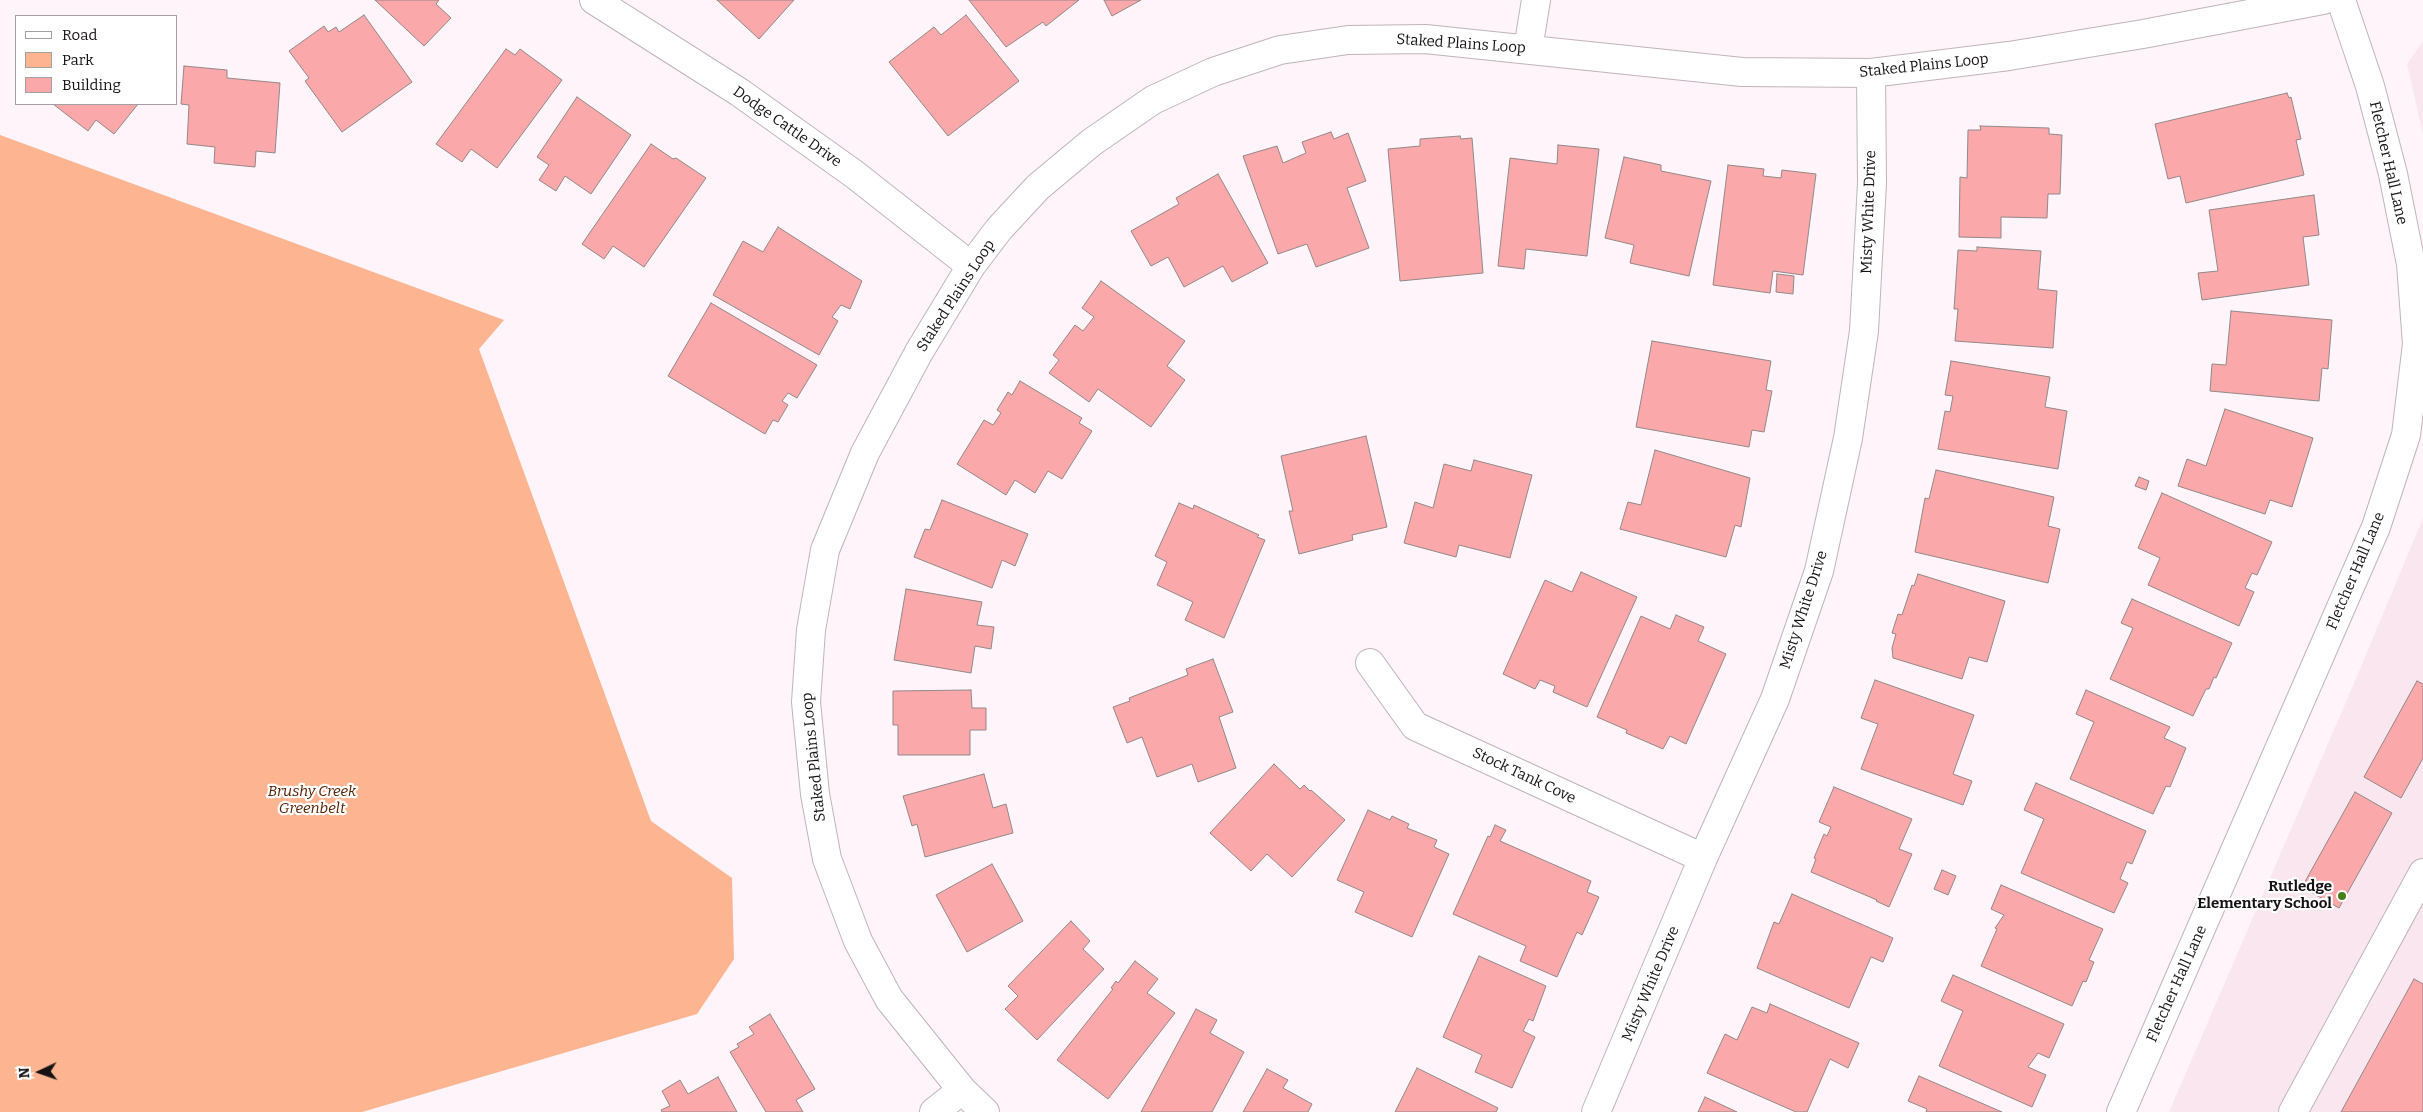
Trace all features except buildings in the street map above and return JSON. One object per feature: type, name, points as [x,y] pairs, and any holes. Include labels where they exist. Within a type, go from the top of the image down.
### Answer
[{"type":"street","name":"Dodge Cattle Drive","points":[[594,0],[739,92],[854,174],[971,266]]},
{"type":"street","points":[[1528,49],[1536,0]]},
{"type":"street","name":"Staked Plains Loop","points":[[984,1112],[962,1090],[889,999],[858,941],[827,859],[815,794],[806,702],[811,630],[825,550],[865,453],[919,352],[971,266],[999,228],[1038,187],[1092,142],[1153,100],[1213,72],[1280,50],[1348,40],[1425,39],[1742,72],[1871,73],[2009,56],[2143,34],[2323,0]]},
{"type":"street","name":"Fletcher Hall Lane","points":[[2121,1112],[2376,527],[2406,435],[2416,344],[2411,264],[2393,174],[2370,86],[2341,0]]},
{"type":"street","name":"Misty White Drive","points":[[1596,1112],[1774,699],[1819,571],[1848,438],[1864,330],[1872,183],[1871,73]]},
{"type":"street","name":"Stock Tank Cove","points":[[1370,663],[1415,726],[1704,858]]},
{"type":"street","points":[[2293,1112],[2423,873]]},
{"type":"street","points":[[934,1112],[962,1090]]},
{"type":"shaded area","points":[[2423,41],[2423,134],[2407,64]]},
{"type":"shaded area","name":"Rutledge Elementary School","points":[[2423,518],[2423,1112],[2169,1112],[2355,681]]},
{"type":"green space","name":"Brushy Creek Greenbelt","points":[[0,135],[504,320],[479,349],[651,821],[732,878],[734,959],[697,1014],[362,1112],[0,1112]]},
{"type":"place","name":"Rutledge Elementary School","points":[[2342,896]]}]
